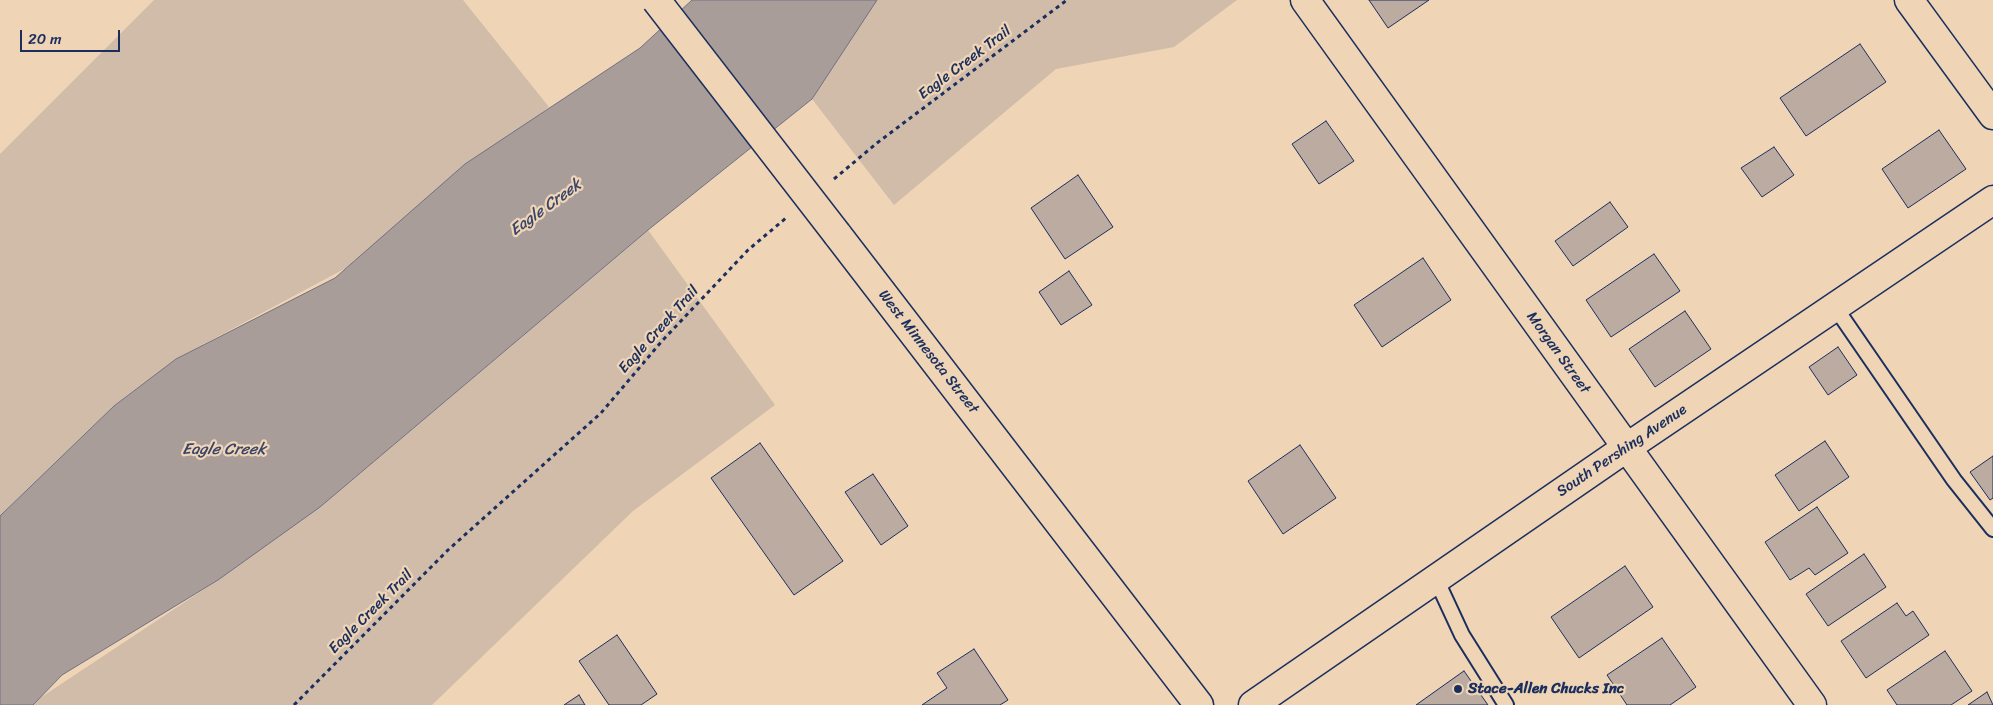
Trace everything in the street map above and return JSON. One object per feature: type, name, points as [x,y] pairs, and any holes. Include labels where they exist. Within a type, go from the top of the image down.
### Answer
[{"type":"street","name":"West Minnesota Street","points":[[656,0],[1199,705]]},
{"type":"street","name":"Morgan Street","points":[[1305,0],[1812,705]]},
{"type":"street","points":[[1909,0],[1993,115]]},
{"type":"street","name":"South Pershing Avenue","points":[[1252,705],[1626,448],[1993,200]]},
{"type":"lane","points":[[1835,307],[1954,480],[1993,529]]},
{"type":"lane","points":[[1436,579],[1462,635],[1506,705]]},
{"type":"path","name":"Eagle Creek Trail","points":[[831,181],[876,143],[1067,0]]},
{"type":"path","name":"Eagle Creek Trail","points":[[294,705],[448,550],[601,412],[662,341],[748,250],[793,212]]},
{"type":"shaded area","points":[[154,0],[463,0],[549,107],[346,268],[176,359],[114,406],[0,516],[0,154]]},
{"type":"shaded area","points":[[876,0],[1237,0],[1174,47],[1056,69],[894,205],[812,99]]},
{"type":"shaded area","points":[[648,230],[775,405],[633,511],[432,705],[33,705],[34,702],[218,580],[351,481]]},
{"type":"water","name":"Eagle Creek","points":[[692,0],[877,0],[812,99],[648,230],[320,507],[218,580],[62,675],[33,705],[0,705],[0,516],[114,406],[176,359],[335,278],[465,164],[640,48]]},
{"type":"building","points":[[1369,0],[1429,0],[1388,28]]},
{"type":"building","points":[[1860,44],[1886,82],[1806,136],[1780,98]]},
{"type":"building","points":[[1326,121],[1354,161],[1319,184],[1292,144]]},
{"type":"building","points":[[1939,130],[1966,169],[1908,208],[1882,169]]},
{"type":"building","points":[[1774,147],[1794,175],[1762,197],[1741,168]]},
{"type":"building","points":[[1078,175],[1113,227],[1065,259],[1031,208]]},
{"type":"building","points":[[1610,202],[1628,227],[1573,266],[1555,241]]},
{"type":"building","points":[[1654,254],[1680,291],[1611,337],[1586,300]]},
{"type":"building","points":[[1423,258],[1451,300],[1382,347],[1354,305]]},
{"type":"building","points":[[1069,271],[1092,305],[1061,325],[1039,292]]},
{"type":"building","points":[[1685,311],[1711,349],[1655,387],[1629,349]]},
{"type":"building","points":[[1838,347],[1857,375],[1828,395],[1809,367]]},
{"type":"building","points":[[1825,441],[1849,477],[1799,511],[1775,475]]},
{"type":"building","points":[[760,443],[843,561],[794,595],[711,478]]},
{"type":"building","points":[[1300,445],[1336,498],[1283,534],[1248,481]]},
{"type":"building","points":[[1993,456],[1993,498],[1990,500],[1970,472]]},
{"type":"building","points":[[873,474],[908,526],[881,545],[845,492]]},
{"type":"building","points":[[1817,507],[1848,553],[1815,575],[1809,568],[1790,580],[1765,542]]},
{"type":"building","points":[[1864,554],[1886,587],[1828,626],[1806,594]]},
{"type":"building","points":[[1625,566],[1653,607],[1579,658],[1551,617]]},
{"type":"building","points":[[1897,603],[1906,616],[1913,611],[1929,635],[1866,678],[1841,641]]},
{"type":"building","points":[[617,635],[657,694],[641,705],[609,705],[579,661]]},
{"type":"building","points":[[1662,638],[1696,687],[1670,705],[1627,705],[1607,675]]},
{"type":"building","points":[[974,649],[1008,700],[1000,705],[922,705],[947,688],[937,673]]},
{"type":"building","points":[[1945,651],[1972,691],[1951,705],[1897,705],[1887,690]]},
{"type":"building","name":"Stace-Allen Chucks Inc","points":[[1464,671],[1488,705],[1416,705],[1461,673]]},
{"type":"building","points":[[1987,692],[1993,705],[1968,705]]},
{"type":"building","points":[[579,695],[585,705],[564,705]]},
{"type":"place","name":"Stace-Allen Chucks Inc","points":[[1458,689]]}]
